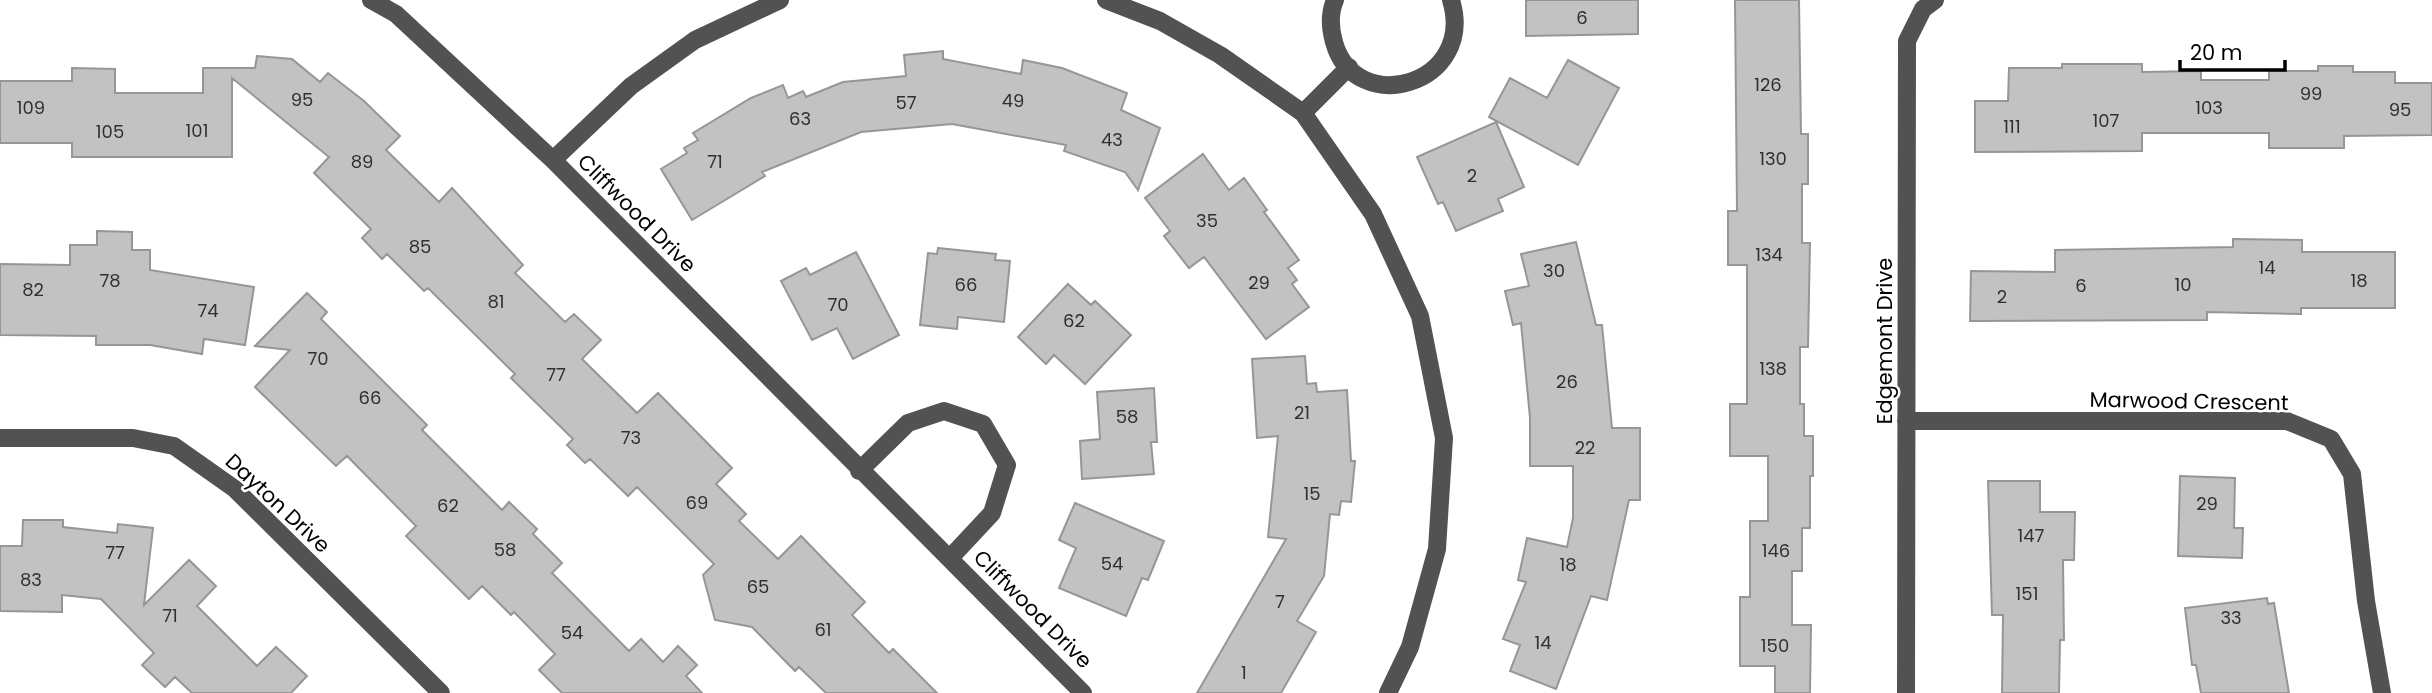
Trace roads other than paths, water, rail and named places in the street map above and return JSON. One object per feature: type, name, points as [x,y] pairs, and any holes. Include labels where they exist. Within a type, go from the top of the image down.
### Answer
[{"type":"street","name":"Cliffwood Drive","points":[[371,0],[396,14],[553,160],[859,471],[950,558],[1083,693]]},
{"type":"street","points":[[553,160],[631,86],[652,70],[695,40],[780,0]]},
{"type":"street","points":[[1106,0],[1160,22],[1220,55],[1303,113],[1373,214],[1420,316],[1444,438],[1437,549],[1410,648],[1388,693]]},
{"type":"street","points":[[1335,0],[1331,29],[1336,50],[1349,67],[1365,79],[1383,85],[1403,85],[1421,79],[1437,67],[1449,52],[1455,33],[1451,0]]},
{"type":"street","name":"Edgemont Drive","points":[[1906,693],[1907,41],[1923,9],[1935,0]]},
{"type":"street","points":[[1303,113],[1349,67]]},
{"type":"street","name":"Cliffwood Drive","points":[[859,471],[908,423],[944,411],[983,424],[1007,465],[992,513],[950,558]]},
{"type":"street","name":"Marwood Crescent","points":[[1906,421],[2287,421],[2331,439],[2352,474],[2366,601],[2382,693]]},
{"type":"street","name":"Dayton Drive","points":[[0,438],[133,438],[174,446],[234,489],[440,693]]}]
